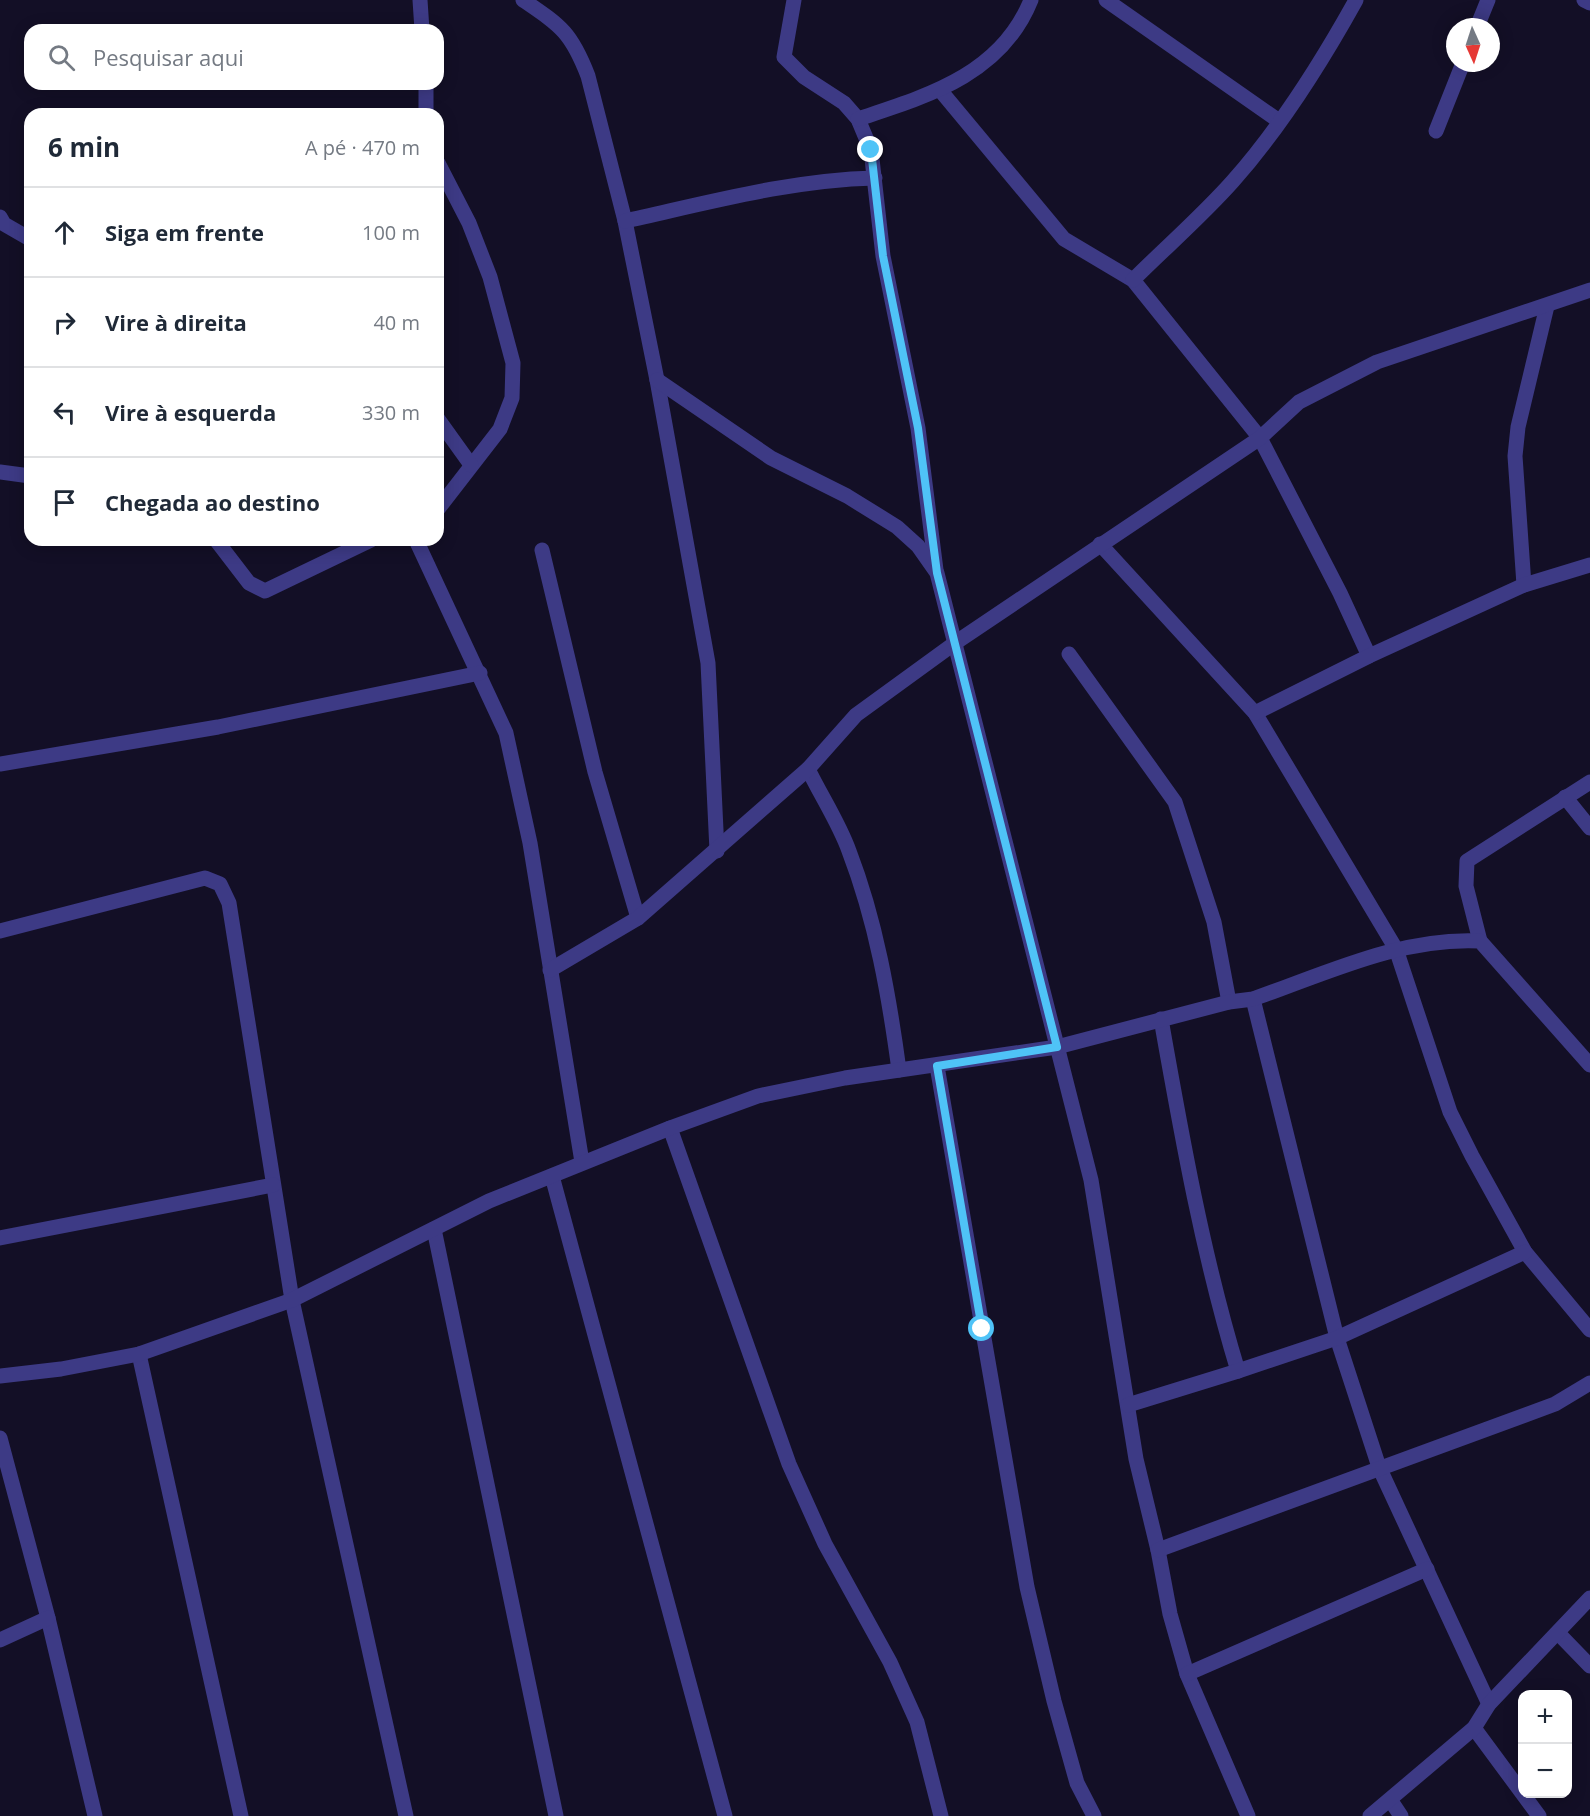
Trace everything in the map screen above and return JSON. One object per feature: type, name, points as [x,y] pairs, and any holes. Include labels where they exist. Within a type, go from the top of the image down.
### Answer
[{"type":"street","points":[[420,0],[422,24]]},
{"type":"street","points":[[523,0],[556,21],[571,38],[580,55],[588,76],[625,221],[657,380],[708,663],[717,851]]},
{"type":"street","points":[[794,0],[784,57],[798,73],[844,103],[858,119],[871,150],[883,256],[918,428],[937,573],[1091,1180],[1136,1459],[1158,1550],[1170,1614],[1186,1674],[1248,1816]]},
{"type":"street","points":[[858,119],[940,90],[973,73],[1010,37],[1031,0]]},
{"type":"street","points":[[1106,0],[1279,121]]},
{"type":"street","points":[[1133,280],[1233,181],[1279,121],[1334,39],[1356,0]]},
{"type":"street","points":[[1481,18],[1488,0]]},
{"type":"street","points":[[1584,0],[1590,3]]},
{"type":"street","points":[[1436,131],[1459,72]]},
{"type":"street","points":[[426,90],[426,108]]},
{"type":"street","points":[[940,90],[1064,239],[1133,280],[1260,438],[1340,593],[1369,656]]},
{"type":"street","points":[[444,175],[469,223],[490,277],[513,363],[512,398],[500,429],[444,501]]},
{"type":"street","points":[[625,221],[790,187],[839,179],[875,178]]},
{"type":"street","points":[[0,217],[4,224],[24,236]]},
{"type":"street","points":[[550,970],[638,918],[808,769],[856,715],[955,643],[1260,438],[1299,402],[1377,362],[1590,290]]},
{"type":"street","points":[[1524,585],[1515,456],[1518,427],[1547,306]]},
{"type":"street","points":[[657,380],[771,458],[848,496],[897,527],[918,546],[937,573]]},
{"type":"street","points":[[444,427],[471,465]]},
{"type":"street","points":[[0,472],[24,475]]},
{"type":"street","points":[[1100,544],[1255,713],[1396,949],[1450,1112],[1525,1252],[1590,1330]]},
{"type":"street","points":[[221,546],[249,583],[265,591],[359,546]]},
{"type":"street","points":[[419,546],[506,733],[530,843],[582,1162]]},
{"type":"street","points":[[542,550],[595,772],[638,918]]},
{"type":"street","points":[[1255,713],[1369,656],[1524,585],[1590,565]]},
{"type":"street","points":[[1069,654],[1175,802],[1214,922],[1229,1002]]},
{"type":"street","points":[[0,764],[218,727],[480,673]]},
{"type":"street","points":[[808,769],[849,850],[864,897],[881,960],[899,1070]]},
{"type":"street","points":[[1590,782],[1467,861],[1466,886],[1480,941],[1590,1065]]},
{"type":"street","points":[[1565,797],[1590,828]]},
{"type":"street","points":[[0,931],[206,878],[220,884],[229,903],[292,1300],[406,1816]]},
{"type":"street","points":[[0,1376],[61,1369],[139,1354],[292,1300],[489,1201],[582,1162],[758,1096],[899,1070],[1057,1047],[1229,1002],[1253,999],[1396,949],[1455,940],[1480,941]]},
{"type":"street","points":[[1253,999],[1336,1338],[1379,1467],[1489,1704]]},
{"type":"street","points":[[1161,1019],[1193,1198],[1214,1291],[1238,1371]]},
{"type":"street","points":[[937,1066],[1027,1587],[1077,1782],[1094,1816]]},
{"type":"street","points":[[670,1128],[789,1464],[825,1544],[890,1662],[917,1722],[941,1816]]},
{"type":"street","points":[[552,1176],[725,1816]]},
{"type":"street","points":[[0,1238],[273,1185]]},
{"type":"street","points":[[434,1229],[556,1816]]},
{"type":"street","points":[[1128,1405],[1336,1338],[1525,1252]]},
{"type":"street","points":[[139,1354],[241,1816]]},
{"type":"street","points":[[1158,1550],[1379,1467],[1463,1440],[1496,1424],[1556,1404],[1590,1383]]},
{"type":"street","points":[[0,1438],[48,1618],[95,1816]]},
{"type":"street","points":[[1186,1674],[1427,1569]]},
{"type":"street","points":[[1370,1816],[1391,1801],[1474,1728],[1489,1704],[1590,1598]]},
{"type":"street","points":[[0,1640],[48,1618]]},
{"type":"street","points":[[1558,1634],[1590,1666]]},
{"type":"street","points":[[1474,1728],[1539,1816]]},
{"type":"street","points":[[1391,1801],[1401,1816]]},
{"type":"route","points":[[871,150],[883,256],[900,329],[918,428],[937,573],[1004,847],[1057,1047],[937,1066],[982,1329]]}]
